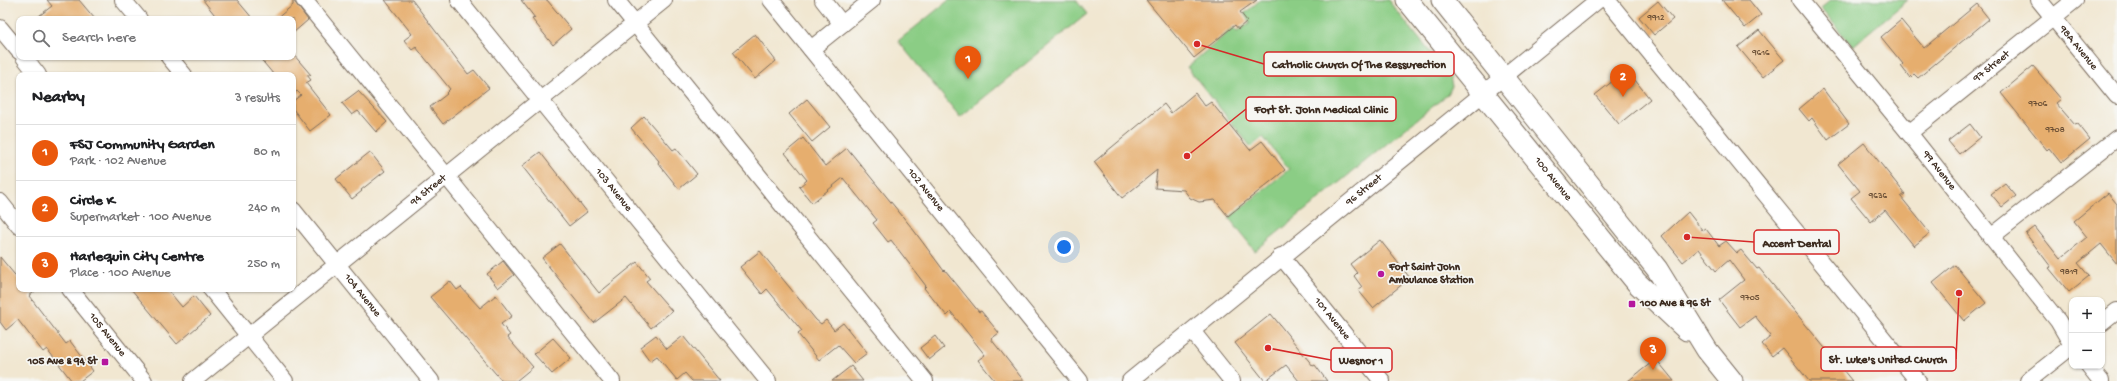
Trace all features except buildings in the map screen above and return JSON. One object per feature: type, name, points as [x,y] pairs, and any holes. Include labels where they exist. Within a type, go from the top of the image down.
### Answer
[{"type":"main road","name":"100 Avenue","points":[[1407,0],[1637,283],[1707,350]]},
{"type":"main road","name":"100 Avenue","points":[[1442,0],[1657,269],[1707,350],[1732,381]]},
{"type":"street","points":[[123,0],[136,16]]},
{"type":"street","points":[[304,0],[612,381]]},
{"type":"street","name":"103 Avenue","points":[[459,0],[768,381]]},
{"type":"street","points":[[616,0],[925,381]]},
{"type":"street","name":"94 Street","points":[[193,381],[664,0]]},
{"type":"street","name":"102 Avenue","points":[[771,0],[1080,381]]},
{"type":"street","points":[[823,0],[842,24]]},
{"type":"street","points":[[811,49],[872,0]]},
{"type":"street","name":"96 Street","points":[[1130,381],[1281,256],[1598,0]]},
{"type":"street","points":[[1607,0],[1918,381]]},
{"type":"street","name":"99 Avenue","points":[[1800,0],[1909,133],[2058,321],[2069,340]]},
{"type":"street","name":"98A Avenue","points":[[2039,0],[2117,96]]},
{"type":"street","name":"97 Street","points":[[1909,133],[2075,0]]},
{"type":"street","points":[[0,28],[16,47]]},
{"type":"street","points":[[26,60],[36,72]]},
{"type":"street","points":[[172,60],[182,72]]},
{"type":"street","points":[[1991,237],[2117,138]]},
{"type":"street","points":[[0,202],[16,222]]},
{"type":"street","name":"104 Avenue","points":[[296,214],[432,381]]},
{"type":"street","name":"101 Avenue","points":[[1281,256],[1382,381]]},
{"type":"street","name":"105 Avenue","points":[[72,292],[144,381]]},
{"type":"street","points":[[213,292],[285,381]]},
{"type":"street","points":[[2105,321],[2117,311]]},
{"type":"street","points":[[1192,331],[1232,381]]},
{"type":"street","points":[[2028,381],[2069,347]]},
{"type":"street","points":[[2091,369],[2101,381]]},
{"type":"green space","points":[[949,0],[1076,0],[1087,14],[960,117],[898,41]]},
{"type":"green space","points":[[1260,0],[1388,0],[1450,77],[1452,86],[1448,94],[1255,251],[1229,218],[1289,169],[1263,137],[1251,147],[1187,67],[1233,28],[1237,32],[1250,22],[1244,14]]},
{"type":"green space","points":[[1831,0],[1908,0],[1852,46],[1821,8]]},
{"type":"place","name":"Catholic Church Of The Ressurection","points":[[1197,44]]},
{"type":"place","name":"FSJ Community Garden","points":[[968,79]]},
{"type":"place","name":"Circle K","points":[[1623,97]]},
{"type":"place","name":"Fort St. John Medical Clinic","points":[[1187,156]]},
{"type":"place","name":"Accent Dental","points":[[1687,237]]},
{"type":"place","name":"Fort Saint John Ambulance Station","points":[[1381,274]]},
{"type":"place","name":"St. Luke's United Church","points":[[1959,293]]},
{"type":"place","name":"100 Ave & 96 St","points":[[1632,304]]},
{"type":"place","name":"Wesnor 1","points":[[1268,348]]},
{"type":"place","name":"105 Ave & 94 St","points":[[105,362]]},
{"type":"place","name":"Harlequin City Centre","points":[[1653,370]]}]
